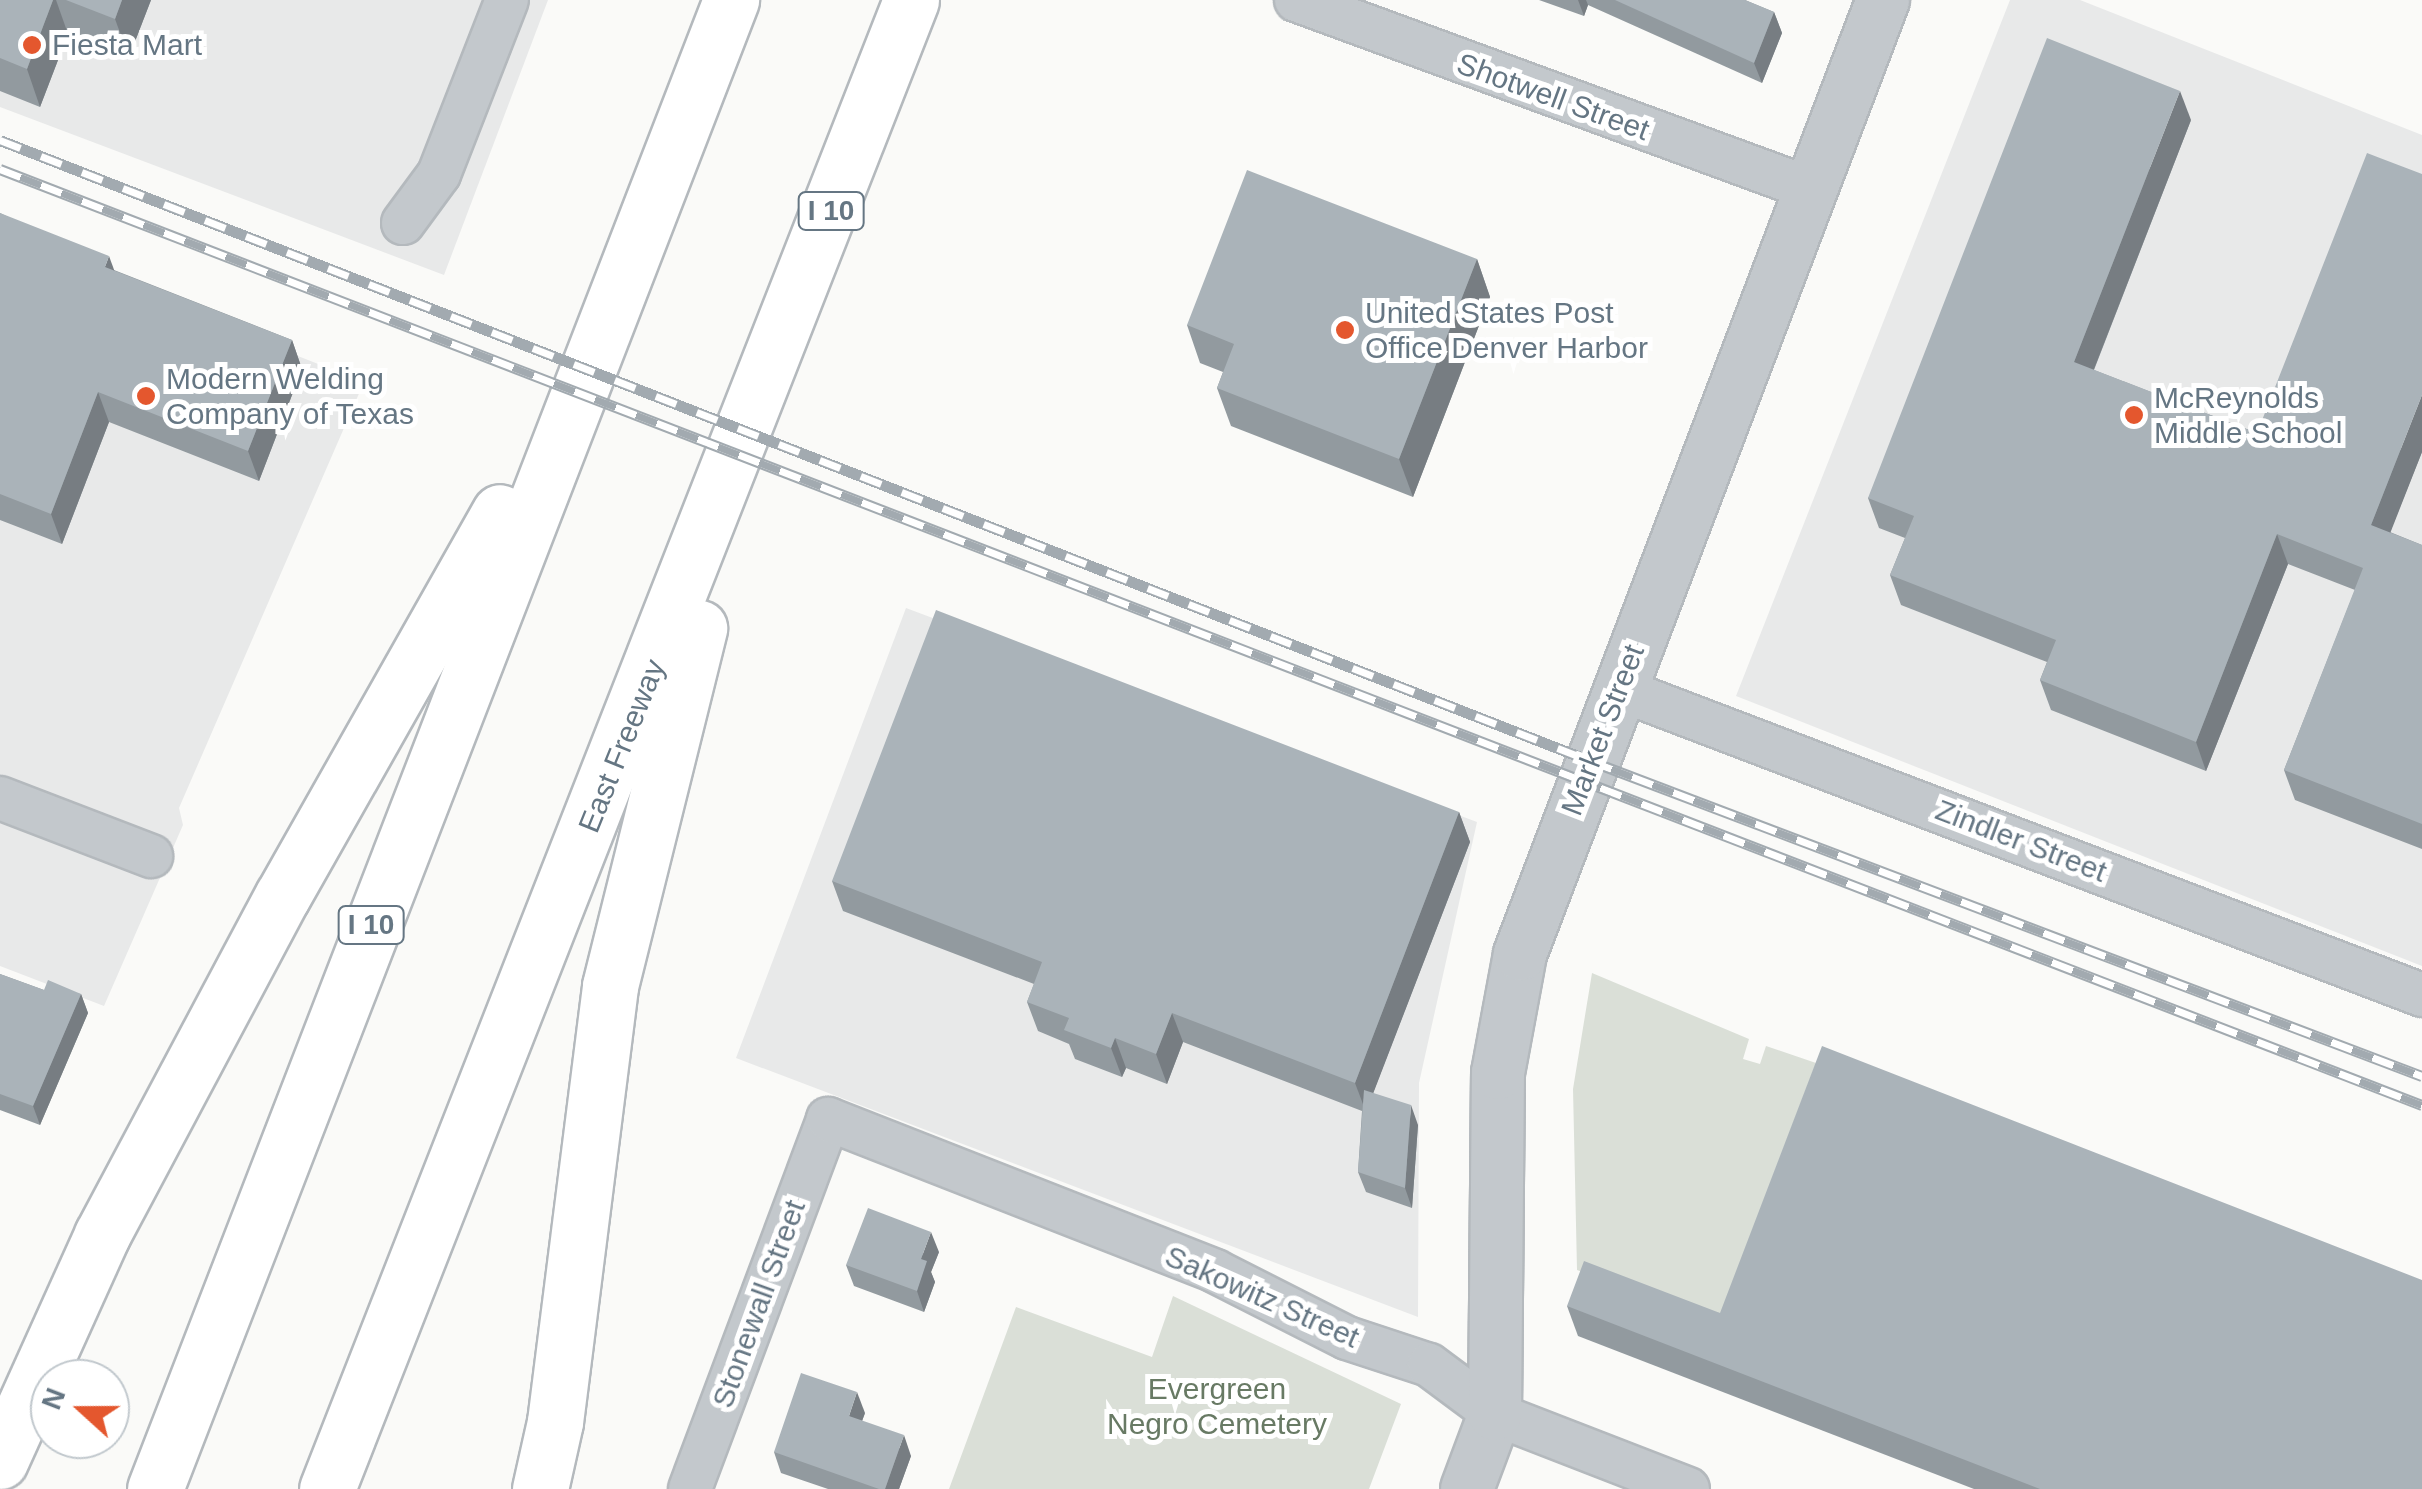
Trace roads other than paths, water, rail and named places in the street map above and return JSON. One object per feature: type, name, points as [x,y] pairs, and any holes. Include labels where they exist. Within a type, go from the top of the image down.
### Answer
[{"type":"highway","name":"I 10","points":[[155,1489],[586,362],[731,0]]},
{"type":"highway","name":"East Freeway","points":[[327,1489],[750,421],[911,0]]},
{"type":"highway","points":[[0,1462],[102,1236],[271,918],[586,362]]},
{"type":"highway","points":[[540,1489],[555,1422],[610,986],[750,421]]},
{"type":"street","points":[[404,222],[439,174],[507,0]]},
{"type":"street","name":"Shotwell Street","points":[[1296,0],[1811,189]]},
{"type":"street","name":"Market Street","points":[[1467,1489],[1496,1414],[1498,1074],[1506,1014],[1538,899],[1883,0]]},
{"type":"street","name":"Zindler Street","points":[[1619,689],[2422,994]]},
{"type":"street","points":[[0,798],[152,856]]},
{"type":"street","name":"Sakowitz Street","points":[[828,1119],[1216,1272],[1347,1338],[1430,1365],[1496,1414],[1688,1489]]},
{"type":"street","name":"Stonewall Street","points":[[690,1489],[828,1119]]},
{"type":"railway","points":[[0,140],[1591,761],[2422,1076]]},
{"type":"railway","points":[[0,169],[2422,1105]]},
{"type":"place","name":"Fiesta Mart","points":[[32,45]]},
{"type":"place","name":"United States Post Office Denver Harbor","points":[[1345,330]]},
{"type":"place","name":"Modern Welding Company of Texas","points":[[146,396]]},
{"type":"place","name":"McReynolds Middle School","points":[[2134,415]]},
{"type":"park label","name":"Evergreen Negro Cemetery","points":[[1217,1406]]}]
